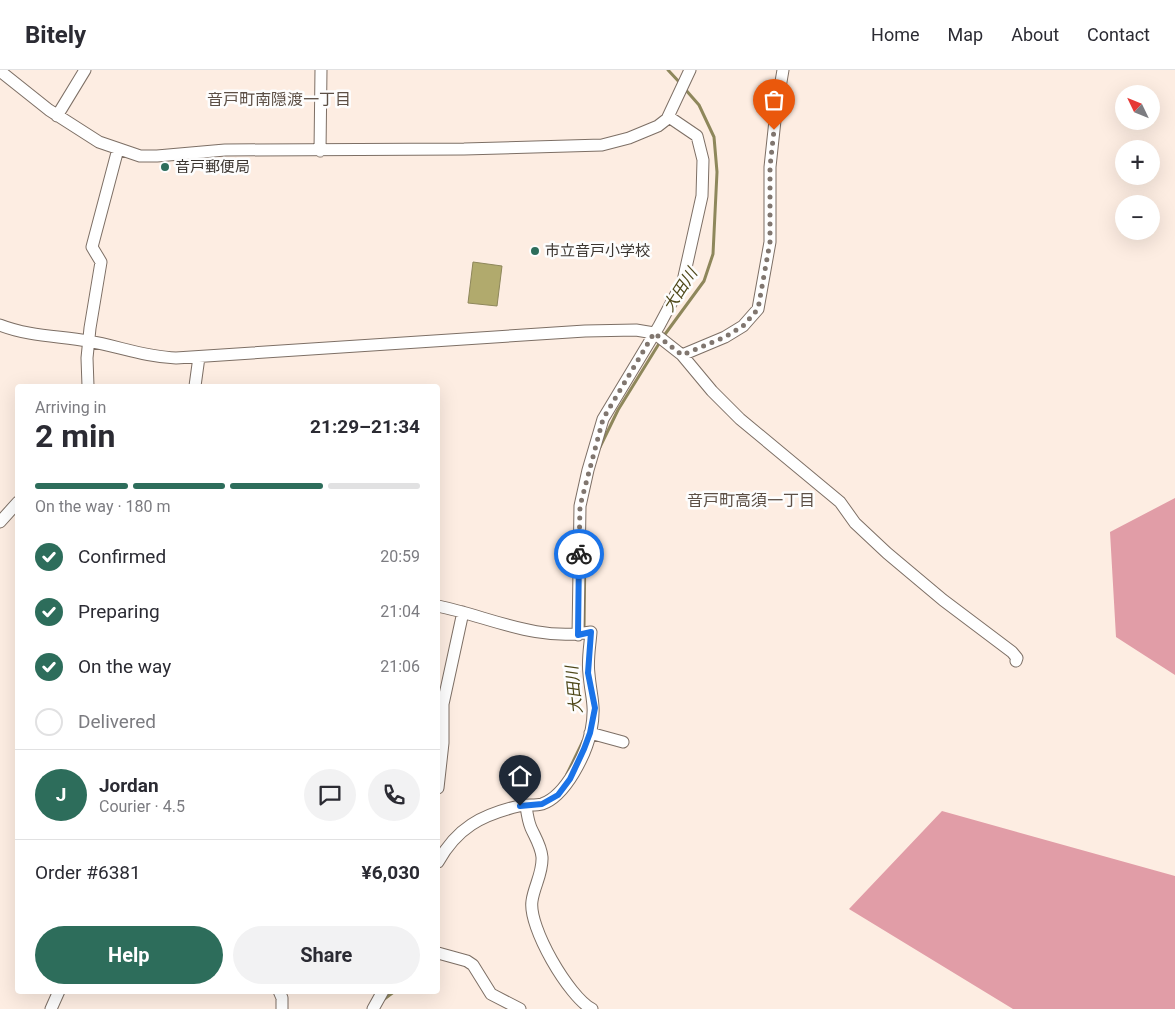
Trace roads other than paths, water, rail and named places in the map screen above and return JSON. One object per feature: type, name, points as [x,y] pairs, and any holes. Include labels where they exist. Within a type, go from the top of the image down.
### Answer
[{"type":"street","points":[[57,116],[85,70]]},
{"type":"street","points":[[320,151],[321,70]]},
{"type":"street","points":[[0,71],[57,116],[99,142],[140,156],[157,156],[225,150],[320,151],[602,145],[629,138],[658,126],[669,117],[690,70]]},
{"type":"street","points":[[682,355],[725,337],[743,326],[758,309],[770,242],[770,167],[783,70]]},
{"type":"street","points":[[578,635],[580,506],[588,470],[603,419],[683,281],[702,196],[703,160],[697,136],[669,117]]},
{"type":"street","points":[[88,384],[87,358],[90,328],[101,262],[92,247],[118,149]]},
{"type":"street","points":[[0,325],[16,331],[90,341],[156,357],[199,357],[585,331],[636,330],[654,333],[682,355],[712,391],[740,419],[840,502],[855,523],[943,600],[1012,652],[1017,658],[1016,661]]},
{"type":"street","points":[[195,384],[199,357]]},
{"type":"street","points":[[0,522],[15,505]]},
{"type":"street","points":[[440,606],[536,632],[559,636],[591,632],[588,673],[595,708],[590,733],[570,779],[558,795],[542,804],[491,815],[464,829],[454,837],[440,859]]},
{"type":"street","points":[[440,770],[443,744],[443,704],[463,612]]},
{"type":"street","points":[[590,733],[623,742]]},
{"type":"street","points":[[526,806],[531,827],[542,856],[540,878],[532,901],[540,936],[561,978],[578,999],[592,1009]]},
{"type":"street","points":[[440,954],[467,961],[473,965],[491,994],[520,1009]]},
{"type":"street","points":[[51,1009],[58,994]]},
{"type":"street","points":[[281,994],[282,1009]]},
{"type":"street","points":[[373,1009],[381,994]]},
{"type":"waterway","name":"大田川","points":[[668,70],[681,84]]},
{"type":"waterway","name":"大田川","points":[[663,337],[704,281],[713,254],[717,172],[714,137],[699,105],[685,89]]},
{"type":"waterway","name":"大田川","points":[[600,447],[618,410],[660,342]]},
{"type":"waterway","name":"大田川","points":[[584,630],[585,546]]},
{"type":"waterway","name":"大田川","points":[[567,774],[583,741]]},
{"type":"waterway","name":"大田川","points":[[383,1000],[391,994]]},
{"type":"place","name":"音戸郵便局","points":[[165,167]]},
{"type":"place","name":"市立音戸小学校","points":[[535,251]]},
{"type":"district","name":"音戸町南隠渡一丁目","points":[[279,99]]},
{"type":"district","name":"音戸町高須一丁目","points":[[751,500]]}]
